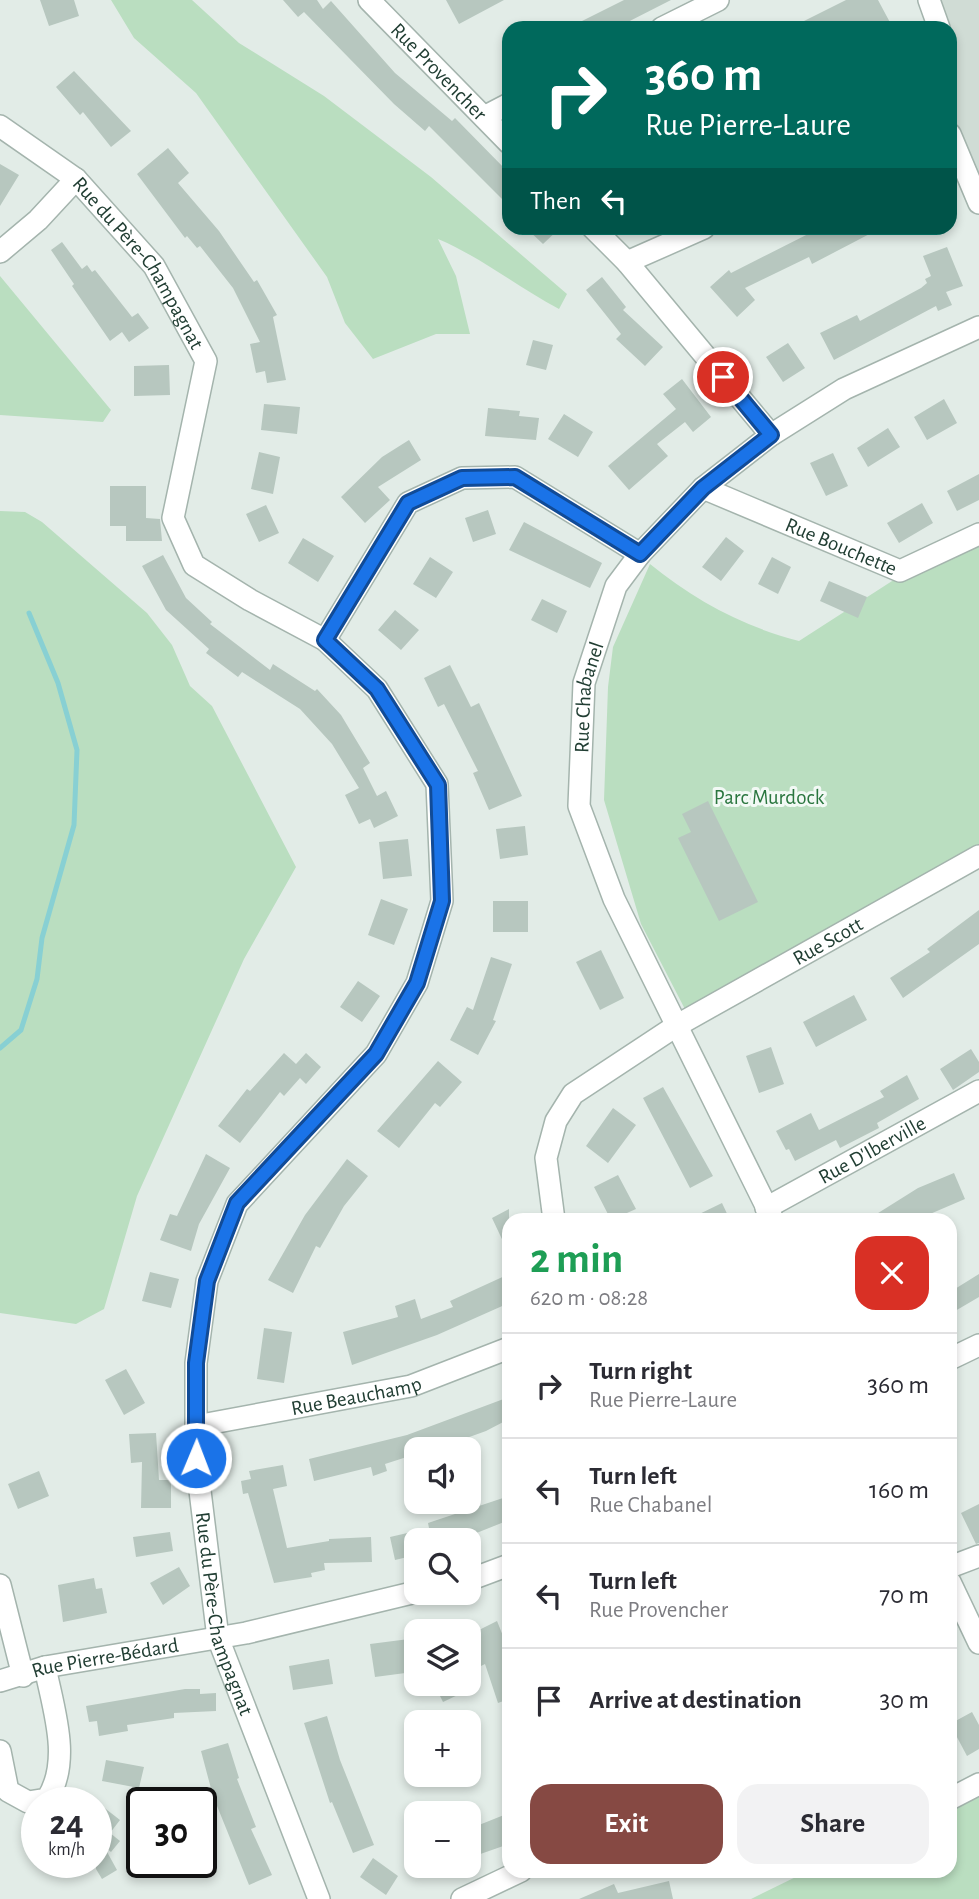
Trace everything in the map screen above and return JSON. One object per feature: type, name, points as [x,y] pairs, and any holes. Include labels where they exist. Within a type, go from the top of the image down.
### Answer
[{"type":"street","name":"Rue Provencher","points":[[369,0],[502,135]]},
{"type":"street","points":[[676,21],[718,0]]},
{"type":"street","points":[[929,0],[936,21]]},
{"type":"street","points":[[484,117],[502,108]]},
{"type":"street","name":"Rue du Père-Champagnat","points":[[0,126],[76,179],[154,266],[206,361],[173,518],[194,565],[250,600],[325,640],[377,689],[438,785],[442,901],[417,983],[376,1054],[237,1203],[207,1281],[196,1363],[196,1458],[218,1637],[318,1899]]},
{"type":"street","points":[[957,151],[979,203]]},
{"type":"street","points":[[0,252],[38,220],[76,179]]},
{"type":"street","points":[[600,235],[627,262],[771,435]]},
{"type":"street","points":[[627,262],[688,235]]},
{"type":"street","name":"Rue Chabanel","points":[[769,1213],[614,899],[579,806],[584,683],[616,586],[640,554],[703,488],[771,435],[844,389],[979,327]]},
{"type":"street","points":[[325,640],[408,503],[462,478],[515,477],[640,554]]},
{"type":"street","name":"Rue Bouchette","points":[[703,488],[900,571],[979,534]]},
{"type":"street","name":"Rue Scott","points":[[553,1213],[546,1158],[556,1121],[573,1094],[676,1026],[979,856]]},
{"type":"street","name":"Rue D'Iberville","points":[[771,1213],[979,1091]]},
{"type":"street","points":[[957,1356],[979,1345]]},
{"type":"street","name":"Rue Beauchamp","points":[[197,1426],[411,1386],[502,1351]]},
{"type":"street","points":[[957,1564],[979,1556]]},
{"type":"street","points":[[481,1577],[502,1571]]},
{"type":"street","points":[[0,1585],[23,1676]]},
{"type":"street","name":"Rue Pierre-Bédard","points":[[0,1681],[45,1667],[218,1637],[404,1595]]},
{"type":"street","points":[[957,1597],[979,1643]]},
{"type":"street","points":[[0,1751],[8,1791],[28,1802],[47,1799],[58,1782],[59,1746],[45,1667]]},
{"type":"street","points":[[957,1795],[979,1784]]},
{"type":"street","points":[[461,1899],[506,1878]]},
{"type":"shaded area","points":[[929,0],[979,0],[979,203],[957,151],[957,21],[936,21]]},
{"type":"green space","points":[[111,0],[192,0],[239,43],[324,96],[431,177],[567,294],[559,309],[469,254],[438,239],[456,276],[470,334],[436,334],[373,359],[345,323],[327,277],[196,93],[134,38]]},
{"type":"green space","points":[[0,276],[111,410],[103,422],[0,415]]},
{"type":"green space","points":[[0,511],[25,512],[42,522],[147,613],[172,645],[190,686],[212,706],[296,867],[244,959],[137,1196],[104,1309],[76,1324],[0,1313]]},
{"type":"green space","name":"Parc Murdock","points":[[979,532],[979,856],[689,1017],[641,924],[604,800],[608,687],[613,647],[650,564],[720,611],[799,641],[934,554]]},
{"type":"green space","points":[[979,1784],[979,1899],[751,1899],[794,1878],[957,1878],[957,1795]]},
{"type":"building","points":[[40,0],[74,0],[79,16],[49,26]]},
{"type":"building","points":[[283,0],[317,0],[323,9],[331,1],[395,73],[452,121],[455,118],[502,166],[502,199],[429,126],[425,131],[394,104],[304,12],[298,17]]},
{"type":"building","points":[[446,0],[504,0],[459,24]]},
{"type":"building","points":[[624,0],[671,0],[630,21],[582,21]]},
{"type":"building","points":[[846,0],[878,0],[889,21],[804,21]]},
{"type":"building","points":[[74,71],[131,131],[111,147],[83,112],[80,115],[56,87]]},
{"type":"building","points":[[168,148],[189,173],[178,183],[219,231],[254,282],[257,280],[277,315],[273,317],[286,380],[267,383],[265,371],[256,373],[250,344],[260,342],[233,288],[200,246],[197,248],[187,236],[185,238],[137,174]]},
{"type":"building","points":[[0,164],[19,175],[0,206]]},
{"type":"building","points":[[533,235],[553,235],[543,244]]},
{"type":"building","points":[[806,235],[868,235],[812,264],[809,257],[745,288],[755,300],[737,317],[710,287],[729,270],[731,273]]},
{"type":"building","points":[[62,242],[82,269],[87,265],[92,272],[95,270],[132,317],[138,313],[149,328],[129,342],[122,332],[110,341],[51,250]]},
{"type":"building","points":[[947,247],[963,286],[946,292],[952,305],[938,311],[936,306],[834,360],[820,333],[857,315],[860,321],[921,288],[927,283],[925,279],[931,276],[923,256]]},
{"type":"building","points":[[602,277],[626,307],[623,310],[663,347],[645,366],[616,339],[621,334],[586,290]]},
{"type":"building","points":[[533,340],[553,345],[546,370],[526,365]]},
{"type":"building","points":[[788,343],[805,368],[783,382],[766,357]]},
{"type":"building","points":[[169,365],[170,395],[134,396],[134,366]]},
{"type":"building","points":[[682,379],[711,417],[693,432],[685,422],[657,444],[668,456],[629,490],[608,466],[676,409],[663,394]]},
{"type":"building","points":[[944,399],[957,423],[927,440],[914,417]]},
{"type":"building","points":[[264,404],[300,407],[297,434],[261,430]]},
{"type":"building","points":[[488,408],[520,411],[519,416],[539,418],[536,440],[485,436]]},
{"type":"building","points":[[564,414],[593,432],[578,457],[548,439]]},
{"type":"building","points":[[888,428],[900,447],[868,467],[857,448]]},
{"type":"building","points":[[409,440],[421,460],[378,487],[390,500],[365,523],[341,497],[382,457]]},
{"type":"building","points":[[259,452],[280,457],[273,494],[251,489]]},
{"type":"building","points":[[833,453],[848,486],[826,496],[810,463]]},
{"type":"building","points":[[979,474],[979,500],[957,511],[947,491]]},
{"type":"building","points":[[110,486],[146,486],[146,518],[160,519],[162,541],[126,541],[126,526],[110,526]]},
{"type":"building","points":[[922,503],[933,523],[899,543],[887,523]]},
{"type":"building","points":[[266,505],[279,533],[259,542],[246,514]]},
{"type":"building","points":[[488,510],[496,534],[473,542],[465,518]]},
{"type":"building","points":[[524,522],[602,563],[590,588],[509,550]]},
{"type":"building","points":[[726,537],[744,551],[721,581],[702,567]]},
{"type":"building","points":[[303,538],[334,556],[318,582],[288,563]]},
{"type":"building","points":[[163,555],[186,598],[212,622],[210,624],[270,670],[273,664],[315,691],[317,689],[341,715],[370,763],[363,768],[377,796],[386,791],[398,816],[374,828],[370,819],[359,824],[345,795],[359,788],[332,744],[300,709],[242,672],[238,677],[206,653],[209,649],[166,610],[142,566]]},
{"type":"building","points":[[430,557],[453,572],[436,598],[413,584]]},
{"type":"building","points":[[772,557],[791,567],[778,594],[758,584]]},
{"type":"building","points":[[829,581],[867,597],[858,618],[820,601]]},
{"type":"building","points":[[542,599],[567,611],[557,633],[531,620]]},
{"type":"building","points":[[395,610],[419,630],[401,650],[378,630]]},
{"type":"building","points":[[450,665],[471,707],[479,703],[522,796],[489,810],[473,773],[478,771],[444,704],[438,707],[424,678]]},
{"type":"building","points":[[708,801],[758,902],[719,921],[678,838],[691,832],[682,814]]},
{"type":"building","points":[[525,826],[528,855],[500,859],[496,829]]},
{"type":"building","points":[[408,839],[412,876],[383,879],[379,842]]},
{"type":"building","points":[[381,899],[408,909],[394,945],[368,935]]},
{"type":"building","points":[[493,901],[528,901],[528,932],[493,932]]},
{"type":"building","points":[[979,910],[979,944],[903,998],[890,978],[930,952],[927,949]]},
{"type":"building","points":[[601,950],[624,998],[600,1010],[576,962]]},
{"type":"building","points":[[491,957],[512,964],[493,1020],[496,1021],[478,1055],[450,1040],[467,1007],[473,1010]]},
{"type":"building","points":[[358,981],[380,996],[362,1022],[340,1007]]},
{"type":"building","points":[[854,995],[867,1020],[816,1047],[803,1022]]},
{"type":"building","points":[[771,1047],[784,1084],[759,1093],[746,1056]]},
{"type":"building","points":[[971,1049],[979,1062],[979,1072],[953,1090],[940,1069]]},
{"type":"building","points":[[284,1053],[296,1064],[306,1053],[321,1067],[306,1084],[300,1078],[284,1096],[280,1092],[240,1143],[218,1126],[247,1089],[250,1091]]},
{"type":"building","points":[[438,1061],[462,1082],[440,1107],[435,1103],[399,1148],[377,1131]]},
{"type":"building","points":[[907,1075],[919,1099],[877,1123],[879,1128],[840,1148],[836,1140],[795,1161],[776,1131],[811,1113],[819,1130],[884,1097],[880,1091]]},
{"type":"building","points":[[663,1087],[713,1176],[690,1188],[643,1098]]},
{"type":"building","points":[[613,1108],[636,1125],[608,1163],[586,1146]]},
{"type":"building","points":[[206,1154],[230,1168],[199,1224],[191,1251],[160,1240],[170,1214],[177,1216]]},
{"type":"building","points":[[347,1159],[368,1176],[344,1206],[320,1248],[316,1246],[293,1293],[268,1280],[305,1215]]},
{"type":"building","points":[[954,1173],[965,1199],[932,1213],[878,1213],[918,1188]]},
{"type":"building","points":[[618,1175],[636,1209],[627,1213],[607,1213],[594,1187]]},
{"type":"building","points":[[722,1203],[727,1213],[701,1213]]},
{"type":"building","points":[[509,1209],[509,1213],[502,1213],[502,1239],[492,1218]]},
{"type":"building","points":[[150,1272],[179,1279],[171,1308],[142,1301]]},
{"type":"building","points":[[979,1274],[979,1297],[957,1310],[957,1288]]},
{"type":"building","points":[[502,1277],[502,1306],[437,1335],[352,1365],[343,1332],[398,1317],[395,1306],[415,1299],[421,1319],[453,1307],[450,1301]]},
{"type":"building","points":[[264,1328],[292,1332],[284,1383],[257,1379]]},
{"type":"building","points":[[126,1369],[145,1403],[124,1415],[105,1380]]},
{"type":"building","points":[[502,1400],[502,1423],[469,1437],[404,1437],[404,1458],[385,1464],[387,1471],[373,1476],[371,1467],[314,1481],[309,1459],[407,1435]]},
{"type":"building","points":[[156,1433],[159,1480],[171,1480],[171,1508],[141,1508],[142,1462],[131,1463],[129,1434]]},
{"type":"building","points":[[283,1465],[287,1486],[273,1489],[287,1548],[329,1539],[371,1537],[372,1562],[324,1563],[325,1570],[311,1573],[312,1577],[274,1583],[248,1493],[243,1494],[241,1481],[251,1479],[249,1471]]},
{"type":"building","points":[[39,1471],[49,1496],[18,1509],[8,1484]]},
{"type":"building","points":[[502,1498],[502,1523],[481,1531],[481,1528],[429,1528],[428,1523],[455,1514],[481,1514],[481,1505]]},
{"type":"building","points":[[979,1504],[979,1543],[976,1544],[961,1513]]},
{"type":"building","points":[[170,1532],[173,1551],[136,1557],[133,1537]]},
{"type":"building","points":[[404,1534],[404,1558],[395,1560],[390,1537]]},
{"type":"building","points":[[179,1567],[190,1586],[163,1605],[150,1583]]},
{"type":"building","points":[[94,1578],[96,1589],[102,1588],[107,1613],[63,1622],[58,1585]]},
{"type":"building","points":[[497,1621],[502,1634],[502,1702],[498,1703],[485,1664],[481,1666],[481,1629]]},
{"type":"building","points":[[404,1640],[404,1673],[375,1677],[370,1644]]},
{"type":"building","points":[[329,1659],[333,1684],[293,1690],[289,1666]]},
{"type":"building","points":[[185,1689],[200,1689],[200,1694],[216,1693],[216,1711],[174,1713],[174,1718],[127,1725],[128,1731],[99,1736],[97,1721],[89,1722],[86,1706]]},
{"type":"building","points":[[440,1696],[456,1696],[443,1702]]},
{"type":"building","points":[[972,1712],[979,1725],[979,1749],[967,1756],[957,1737],[957,1720]]},
{"type":"building","points":[[327,1716],[340,1760],[374,1845],[353,1853],[332,1802],[330,1803],[304,1723]]},
{"type":"building","points":[[228,1743],[239,1778],[237,1779],[256,1827],[251,1829],[272,1875],[249,1885],[217,1806],[217,1787],[211,1787],[201,1751]]},
{"type":"building","points":[[106,1760],[144,1767],[139,1787],[102,1781]]},
{"type":"building","points":[[112,1814],[120,1820],[112,1830]]},
{"type":"building","points":[[502,1816],[502,1846],[481,1854],[481,1824]]},
{"type":"building","points":[[112,1835],[120,1841],[112,1851]]},
{"type":"building","points":[[373,1858],[398,1876],[386,1895],[360,1877]]},
{"type":"building","points":[[669,1881],[673,1899],[579,1899],[614,1884],[618,1893]]},
{"type":"waterway","points":[[0,1048],[21,1030],[37,979],[42,938],[74,825],[77,750],[58,683],[29,613]]},
{"type":"route","points":[[196,1458],[196,1363],[207,1281],[237,1203],[376,1054],[417,983],[442,901],[438,785],[377,689],[325,640],[408,503],[462,478],[515,477],[640,554],[703,488],[771,435],[723,377]]}]
